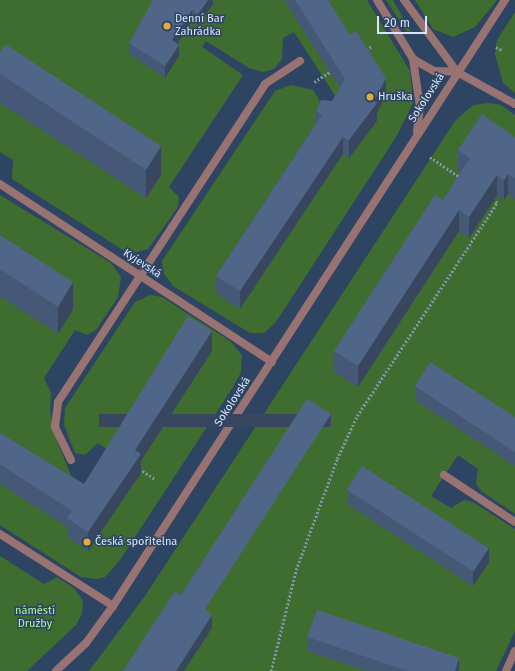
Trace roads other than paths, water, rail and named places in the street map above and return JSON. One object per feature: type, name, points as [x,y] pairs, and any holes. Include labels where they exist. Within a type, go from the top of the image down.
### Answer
[{"type":"street","name":"Sokolovská","points":[[377,0],[413,59],[420,107],[416,135]]},
{"type":"street","name":"Sokolovská","points":[[404,0],[457,72]]},
{"type":"street","points":[[505,0],[457,72],[515,104]]},
{"type":"street","name":"Sokolovská","points":[[413,59],[434,71],[457,72]]},
{"type":"street","points":[[72,460],[55,427],[58,402],[265,84],[300,61]]},
{"type":"street","name":"Sokolovská","points":[[56,671],[86,643],[113,606],[272,362],[457,72]]},
{"type":"street","name":"Kyjevská","points":[[0,184],[272,362]]},
{"type":"street","points":[[444,475],[515,522]]},
{"type":"street","points":[[0,534],[113,606]]},
{"type":"street","points":[[506,671],[515,651]]},
{"type":"place","name":"Denní Bar Zahrádka","points":[[167,26]]},
{"type":"place","name":"Hruška","points":[[370,97]]},
{"type":"place","name":"Česká spořitelna","points":[[87,542]]},
{"type":"park label","name":"náměstí Družby","points":[[35,618]]}]
